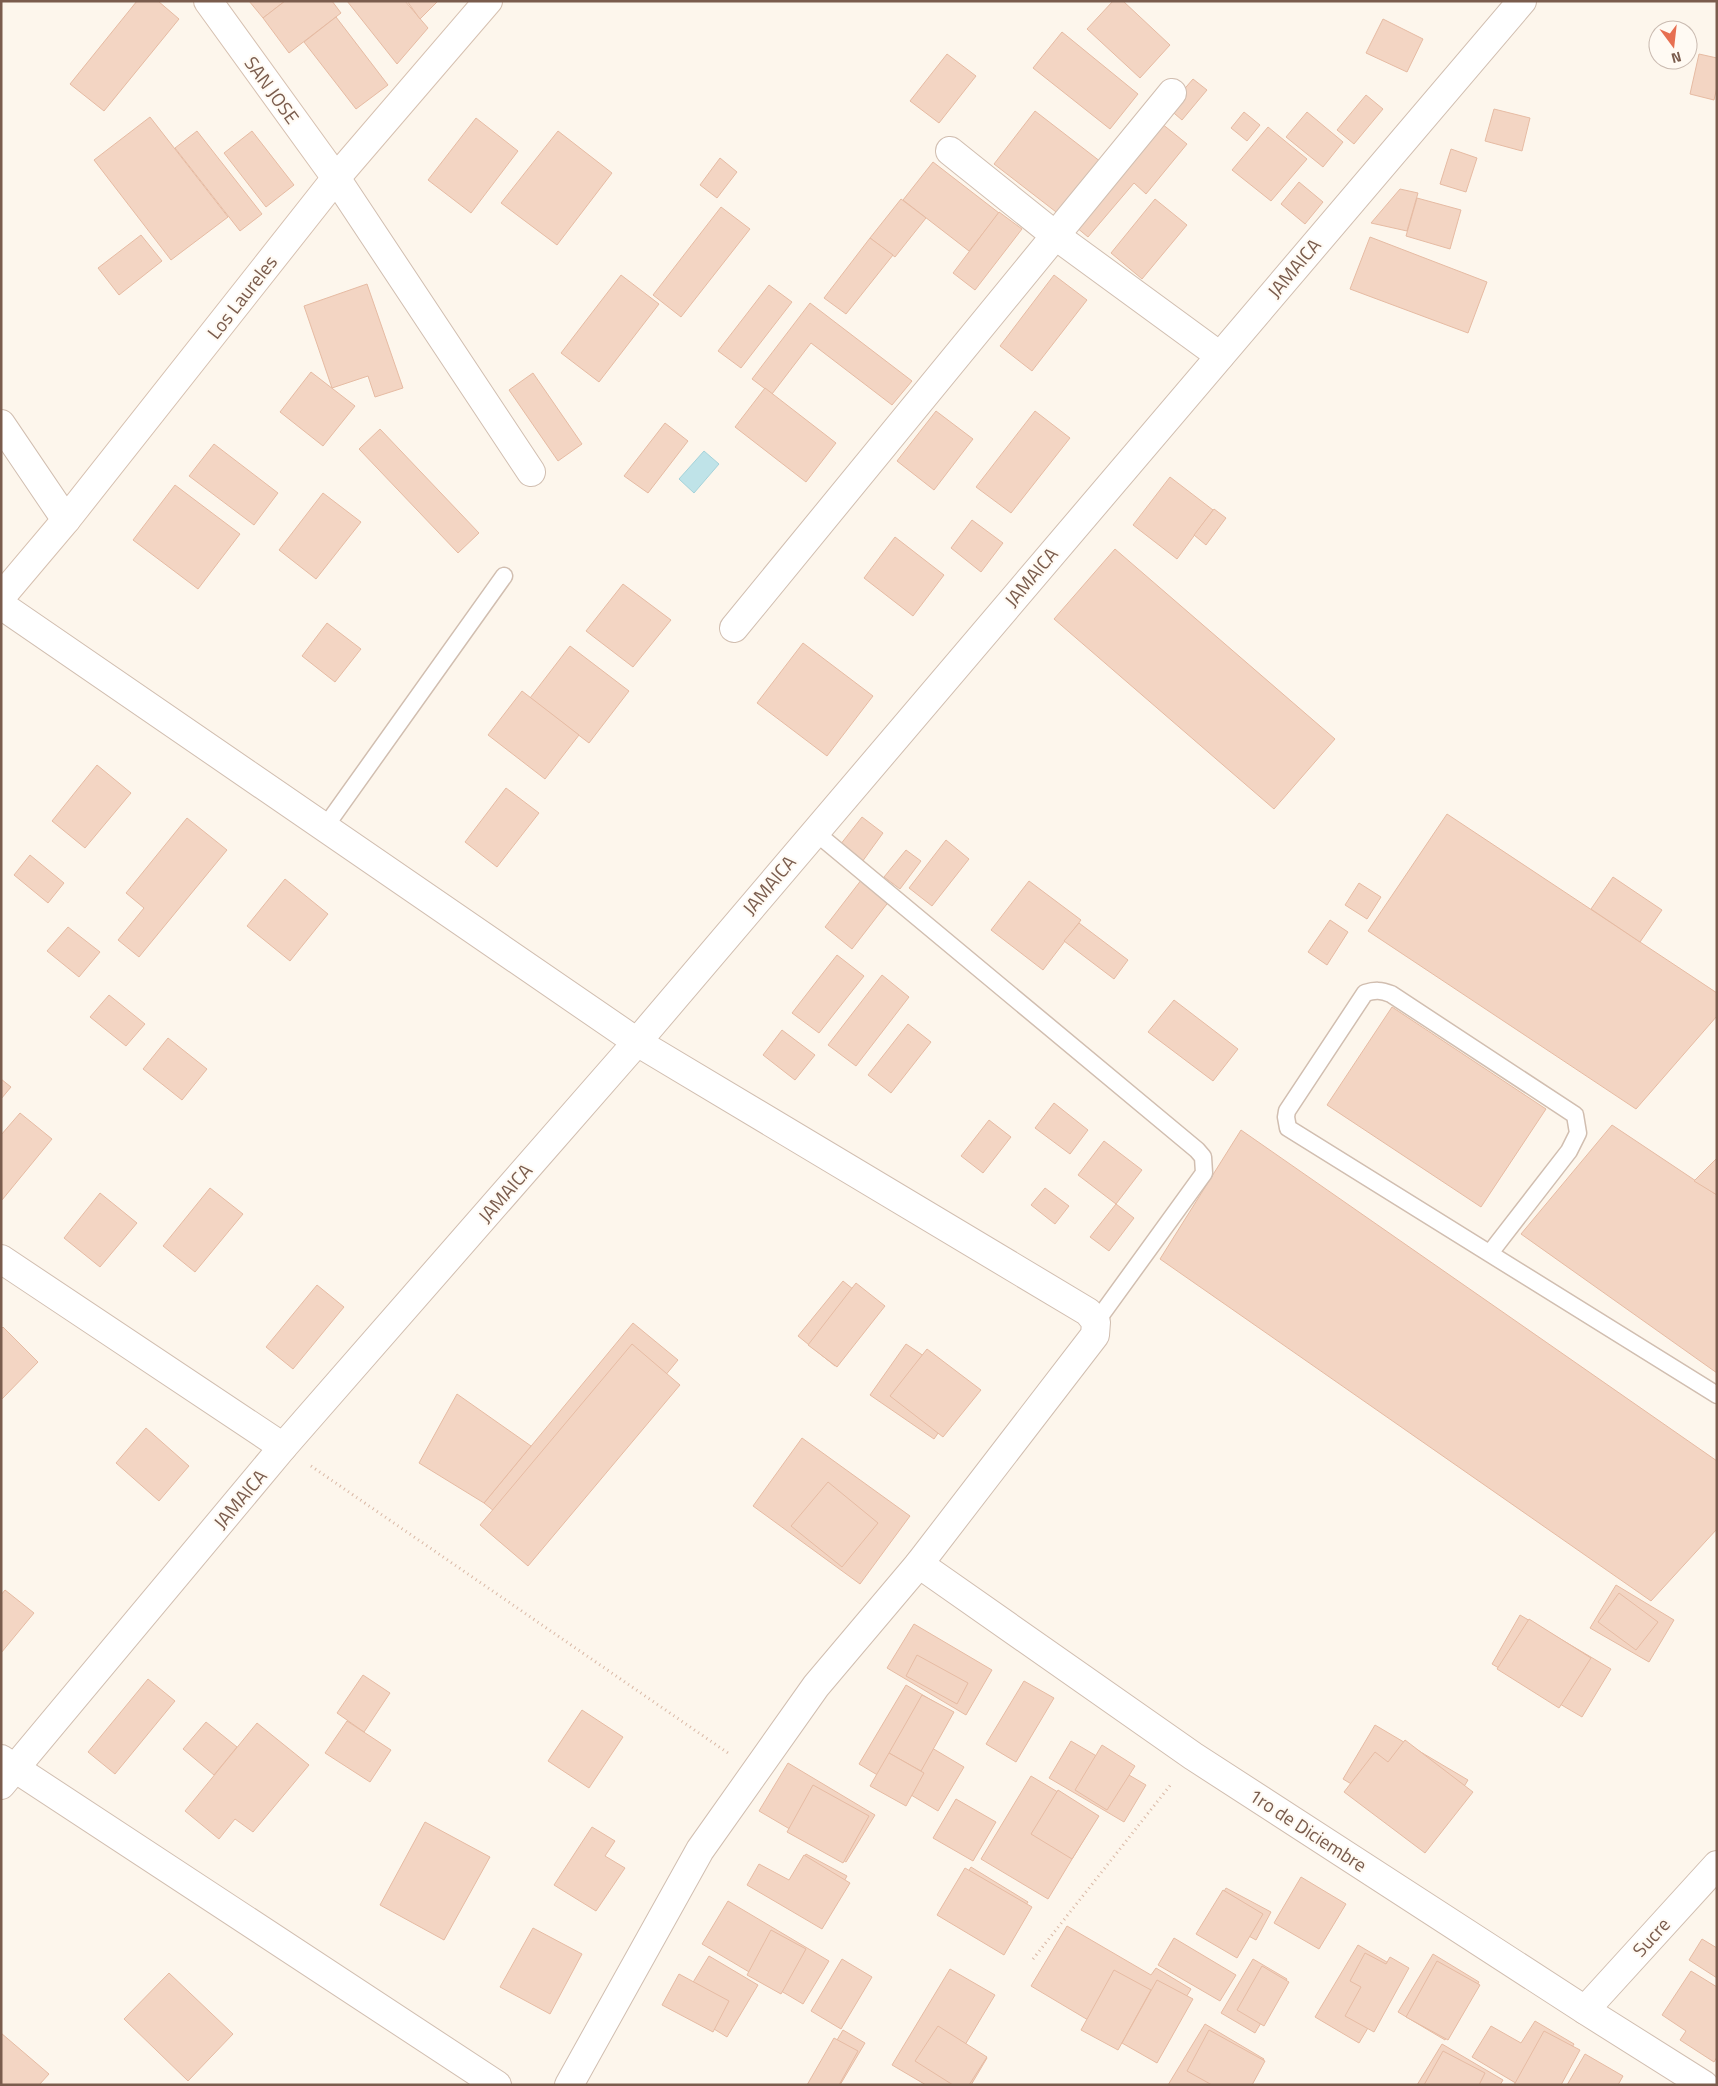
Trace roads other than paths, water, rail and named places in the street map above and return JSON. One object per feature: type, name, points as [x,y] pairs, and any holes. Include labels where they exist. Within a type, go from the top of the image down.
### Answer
[{"type":"street","name":"SAN JOSE","points":[[208,1],[336,178],[531,472]]},
{"type":"street","name":"Los Laureles","points":[[1,597],[66,520],[336,178],[488,1]]},
{"type":"street","name":"JAMAICA","points":[[6,1771],[283,1447],[637,1042],[1522,1]]},
{"type":"street","points":[[734,628],[1172,93]]},
{"type":"street","points":[[950,151],[1056,236],[1220,356]]},
{"type":"street","points":[[1,424],[66,520]]},
{"type":"street","points":[[1,605],[637,1042],[1088,1312],[1096,1322],[1095,1335],[919,1564],[816,1686],[700,1850],[569,2085]]},
{"type":"street","points":[[1,1259],[283,1447]]},
{"type":"street","name":"1ro de Diciembre","points":[[919,1564],[1193,1756],[1704,2085]]},
{"type":"street","points":[[6,1771],[497,2085]]},
{"type":"street","name":"Sucre","points":[[1585,2010],[1717,1864]]},
{"type":"lane","points":[[325,827],[504,576]]},
{"type":"lane","points":[[814,832],[1198,1150],[1203,1157],[1204,1173],[1096,1322]]},
{"type":"lane","points":[[1490,1254],[1569,1151],[1578,1133],[1575,1114],[1391,994],[1382,990],[1373,990],[1365,993],[1287,1110],[1288,1128],[1490,1254],[1717,1395]]},
{"type":"water","points":[[704,451],[719,464],[694,493],[679,479]]}]
